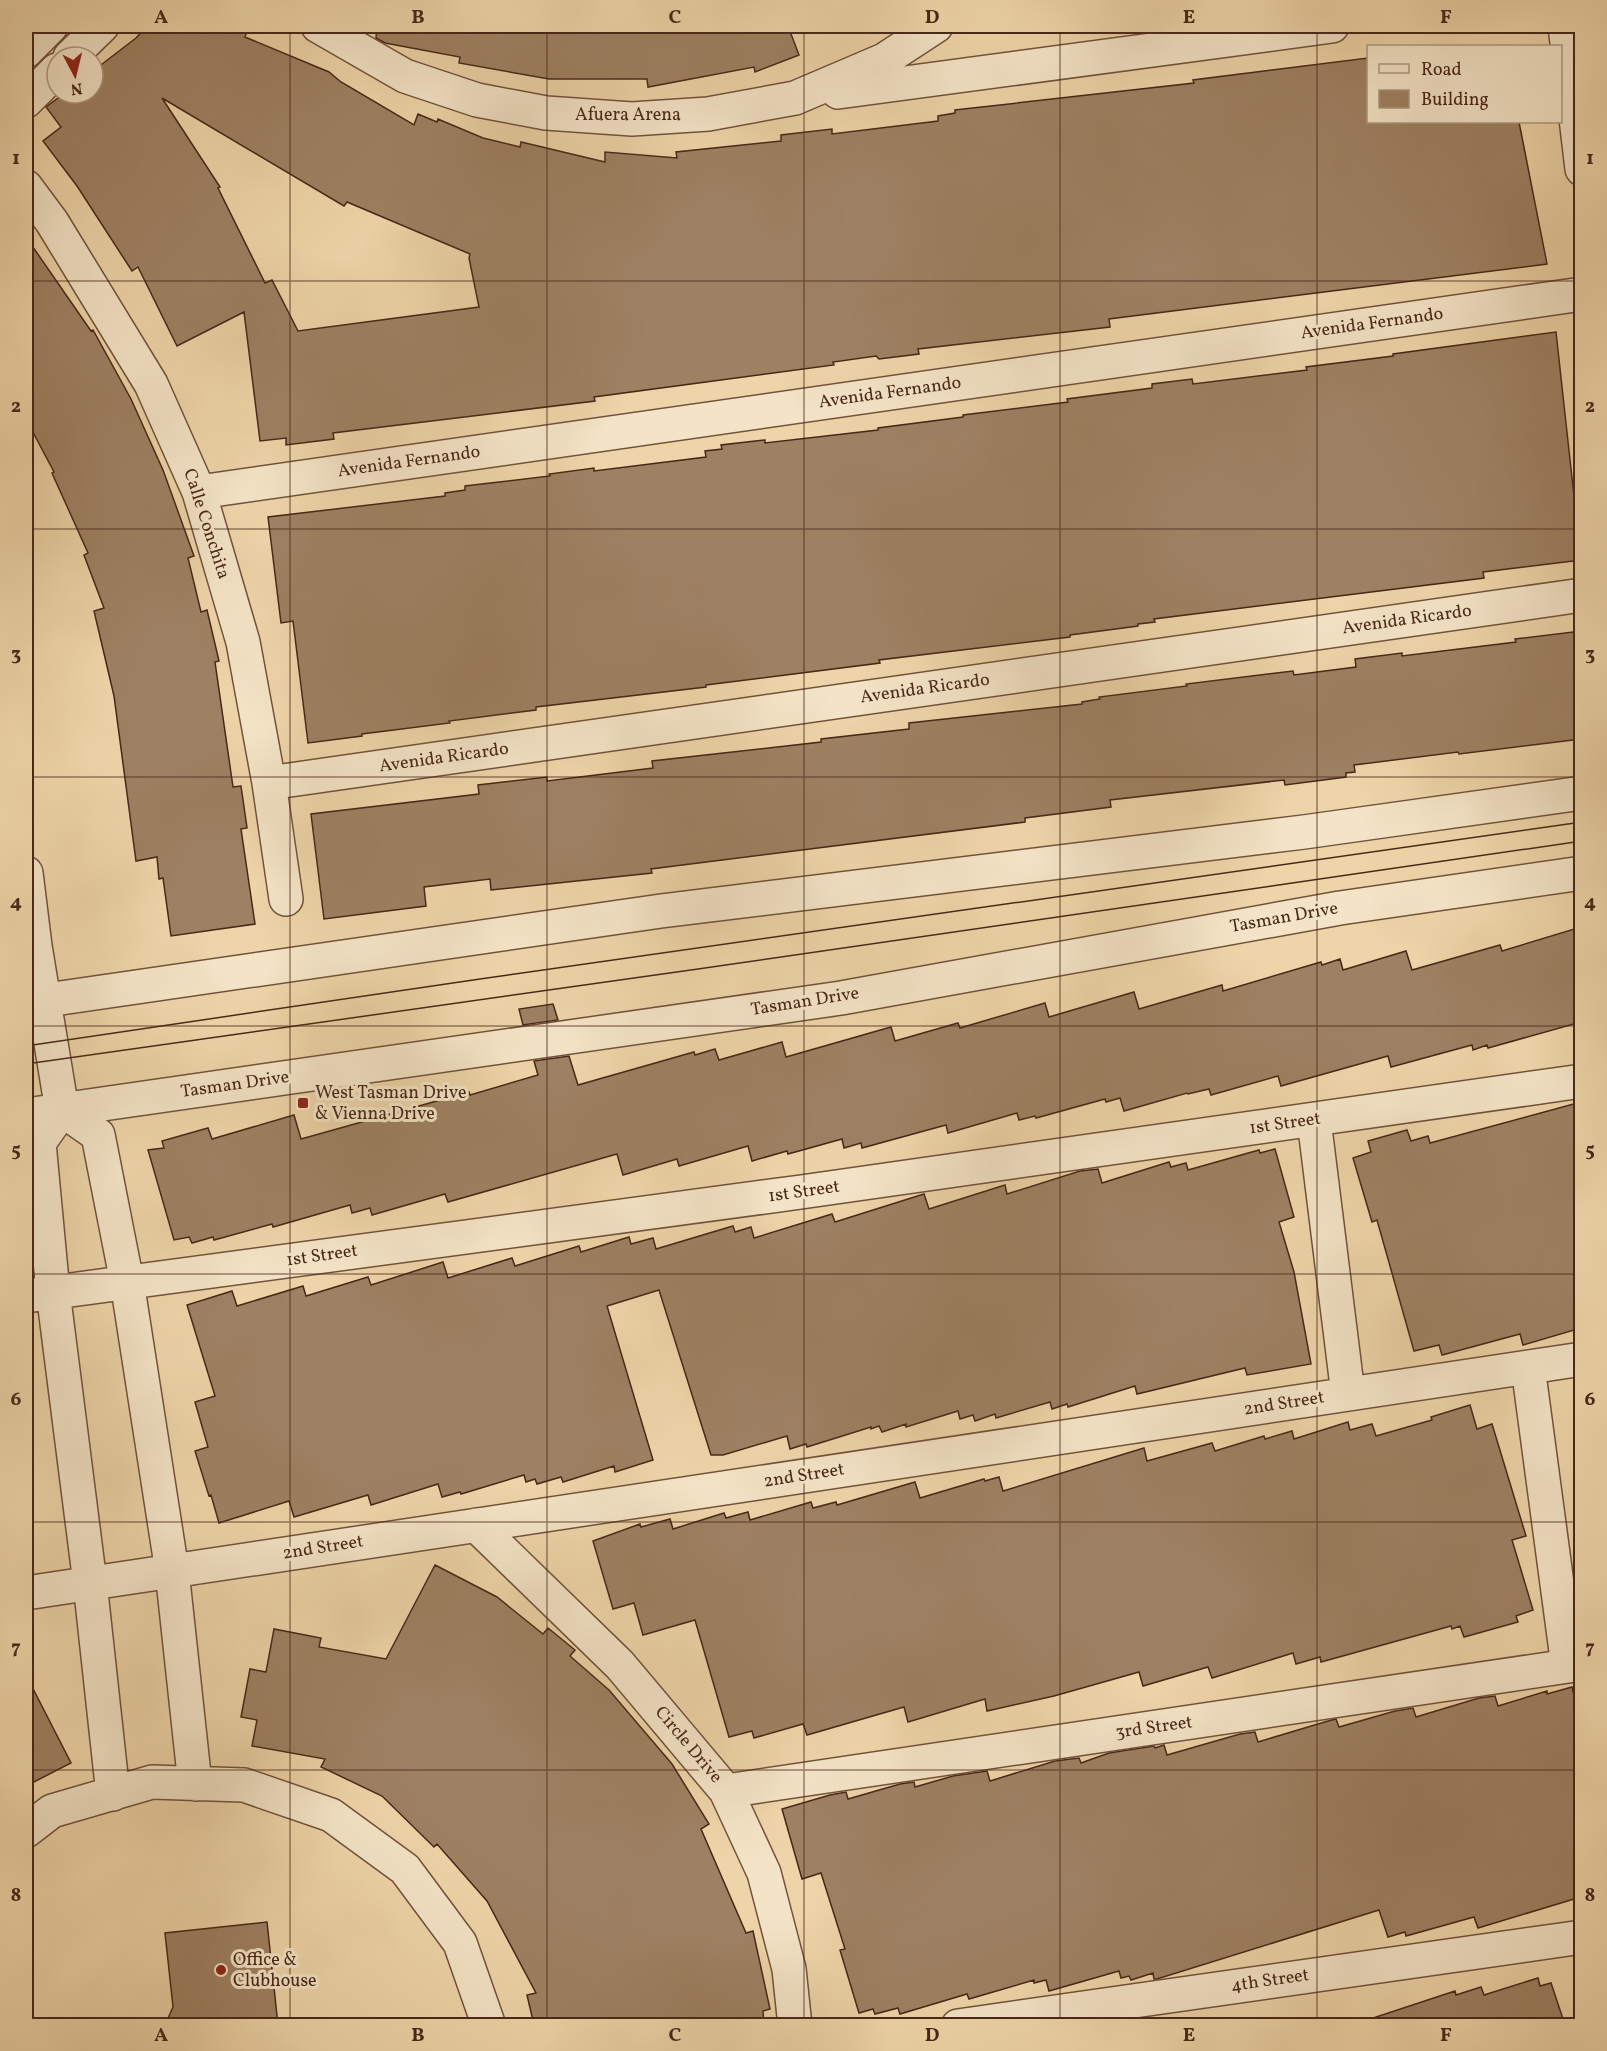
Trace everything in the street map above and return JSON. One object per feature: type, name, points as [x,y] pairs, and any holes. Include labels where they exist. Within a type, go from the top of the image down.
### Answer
[{"type":"street","points":[[26,51],[51,26]]},
{"type":"street","points":[[82,45],[102,26]]},
{"type":"street","name":"Afuera Arena","points":[[318,26],[405,76],[477,100],[546,113],[632,118],[708,114],[795,98],[885,60],[936,26]]},
{"type":"street","points":[[795,98],[1332,26]]},
{"type":"street","points":[[1565,26],[1581,169]]},
{"type":"street","points":[[26,101],[45,82]]},
{"type":"street","name":"Calle Conchita","points":[[26,187],[52,222],[150,384],[199,492],[243,642],[269,783],[286,899]]},
{"type":"street","name":"Avenida Fernando","points":[[199,492],[1581,294]]},
{"type":"street","name":"Avenida Ricardo","points":[[269,783],[1581,595]]},
{"type":"street","points":[[35,1001],[661,911],[1304,832],[1581,793]]},
{"type":"street","points":[[26,873],[35,1001],[62,1110],[98,1135],[127,1282],[172,1571],[195,1784]]},
{"type":"street","name":"Tasman Drive","points":[[26,1115],[841,998],[1340,908],[1581,873]]},
{"type":"street","name":"1st Street","points":[[39,1294],[789,1194],[1581,1081]]},
{"type":"street","points":[[62,1110],[39,1143],[39,1294],[90,1583],[113,1794]]},
{"type":"street","points":[[1314,1120],[1348,1394]]},
{"type":"street","name":"2nd Street","points":[[26,1593],[1581,1359]]},
{"type":"street","points":[[1528,1367],[1575,1665]]},
{"type":"street","name":"Circle Drive","points":[[476,1526],[620,1665],[726,1791],[764,1873],[789,1970],[795,2025]]},
{"type":"street","name":"3rd Street","points":[[726,1791],[1575,1665]]},
{"type":"street","points":[[26,1831],[52,1811],[152,1782],[244,1785],[331,1815],[405,1869],[460,1943],[489,2025]]},
{"type":"street","name":"4th Street","points":[[958,2025],[1580,1947]]},
{"type":"building","points":[[147,26],[249,26],[245,37],[329,72],[341,82],[414,125],[418,114],[437,122],[438,119],[483,138],[520,147],[521,142],[605,162],[605,152],[677,158],[676,152],[781,141],[781,135],[832,129],[832,134],[938,121],[938,116],[955,113],[955,110],[1194,83],[1193,80],[1367,58],[1367,123],[1519,123],[1547,264],[1109,319],[1110,327],[918,349],[919,354],[879,359],[876,356],[833,362],[834,365],[594,397],[595,401],[333,433],[334,439],[286,445],[286,438],[260,441],[244,312],[177,346],[138,267],[132,271],[77,186],[43,141],[61,127],[46,107],[49,105],[105,105],[105,62],[136,38]],"holes":[[[162,98],[344,206],[347,202],[470,254],[479,307],[298,331],[272,280],[265,283],[218,188],[220,187]]]},
{"type":"building","points":[[377,26],[788,26],[799,55],[755,72],[754,67],[648,87],[647,79],[549,79],[459,63],[460,57],[385,43],[376,38]]},
{"type":"building","points":[[26,237],[91,331],[93,330],[131,399],[163,470],[194,556],[188,558],[201,612],[207,610],[219,661],[215,662],[233,787],[241,786],[247,828],[241,829],[255,924],[171,936],[163,878],[159,879],[157,857],[136,861],[114,696],[94,611],[104,608],[84,555],[88,553],[52,473],[54,472],[26,419]]},
{"type":"building","points":[[1556,332],[1581,560],[1483,572],[1484,578],[1154,619],[1155,622],[1138,624],[1138,626],[1070,635],[1070,637],[879,660],[880,663],[706,685],[706,687],[536,707],[536,710],[308,743],[293,621],[281,623],[268,517],[445,496],[445,493],[465,490],[465,486],[550,476],[549,474],[594,468],[594,471],[706,457],[705,451],[722,449],[721,445],[765,440],[765,443],[878,430],[878,428],[963,417],[963,415],[1068,402],[1067,399],[1152,388],[1152,384],[1192,379],[1193,384],[1307,370],[1306,367]]},
{"type":"building","points":[[1581,631],[1581,739],[1354,765],[1355,772],[1346,773],[1346,777],[1285,785],[1284,780],[1110,800],[1111,807],[1025,818],[1025,822],[651,869],[652,873],[491,890],[490,879],[424,887],[426,906],[324,919],[311,814],[479,794],[478,785],[547,777],[547,781],[653,768],[652,761],[821,742],[821,739],[909,729],[909,723],[1082,704],[1082,702],[1100,699],[1099,697],[1187,686],[1186,684],[1293,671],[1294,675],[1356,667],[1355,659],[1402,653],[1402,656],[1516,642],[1515,639]]},
{"type":"building","points":[[1581,927],[1581,1022],[1488,1048],[1487,1045],[1473,1050],[1472,1045],[1391,1067],[1388,1056],[1281,1086],[1278,1076],[1211,1095],[1209,1089],[1187,1093],[1124,1111],[1120,1098],[1106,1102],[1105,1099],[1036,1118],[1035,1116],[1019,1120],[1017,1113],[948,1133],[946,1125],[862,1148],[861,1143],[844,1148],[842,1139],[752,1161],[748,1146],[679,1166],[677,1159],[623,1175],[617,1154],[448,1202],[445,1194],[372,1215],[370,1208],[352,1213],[350,1205],[273,1227],[272,1224],[214,1240],[213,1237],[192,1243],[189,1237],[174,1240],[148,1150],[164,1148],[162,1141],[208,1128],[212,1139],[294,1115],[301,1139],[538,1075],[534,1061],[569,1056],[578,1085],[694,1052],[695,1055],[715,1049],[719,1060],[782,1042],[786,1057],[891,1027],[895,1041],[958,1023],[960,1028],[1045,1003],[1049,1017],[1134,992],[1139,1009],[1222,985],[1223,991],[1321,962],[1322,965],[1340,959],[1343,970],[1406,951],[1412,970],[1500,945],[1502,951]]},
{"type":"building","points":[[553,1004],[558,1020],[523,1025],[519,1009]]},
{"type":"building","points":[[1581,1102],[1581,1328],[1523,1345],[1520,1334],[1442,1355],[1439,1345],[1414,1351],[1377,1220],[1372,1222],[1353,1158],[1371,1152],[1368,1141],[1407,1130],[1411,1141],[1428,1136],[1430,1143]]},
{"type":"building","points":[[1275,1149],[1294,1217],[1279,1222],[1294,1272],[1311,1364],[1247,1375],[1245,1368],[1137,1394],[1135,1386],[1068,1407],[1067,1404],[1052,1409],[1050,1402],[996,1418],[995,1414],[975,1421],[973,1415],[960,1419],[958,1411],[882,1432],[879,1426],[871,1429],[871,1427],[807,1447],[806,1444],[790,1449],[787,1436],[723,1455],[711,1455],[659,1290],[607,1306],[653,1460],[615,1472],[614,1466],[563,1482],[561,1477],[537,1484],[535,1479],[526,1482],[524,1475],[461,1494],[460,1492],[442,1497],[438,1484],[371,1505],[368,1495],[294,1517],[289,1501],[219,1523],[195,1451],[208,1447],[195,1402],[215,1396],[187,1305],[232,1291],[237,1306],[303,1286],[306,1296],[368,1277],[371,1285],[443,1262],[448,1278],[512,1258],[515,1266],[579,1246],[581,1252],[629,1237],[631,1244],[653,1238],[656,1249],[733,1226],[735,1232],[751,1227],[754,1238],[832,1214],[835,1222],[924,1194],[929,1209],[1005,1185],[1007,1194],[1080,1171],[1098,1169],[1102,1183],[1169,1162],[1171,1167],[1186,1163],[1188,1170],[1259,1150],[1260,1153]]},
{"type":"building","points":[[1470,1405],[1477,1429],[1492,1424],[1526,1536],[1512,1540],[1533,1610],[1516,1616],[1518,1622],[1464,1637],[1460,1626],[1452,1629],[1451,1626],[1321,1662],[1320,1657],[1296,1664],[1293,1653],[1212,1678],[1208,1667],[1143,1686],[1139,1672],[1054,1696],[987,1711],[985,1699],[908,1722],[904,1707],[807,1735],[803,1724],[754,1738],[752,1731],[729,1737],[695,1620],[643,1635],[634,1603],[613,1609],[593,1541],[640,1524],[641,1527],[670,1519],[673,1529],[724,1513],[726,1518],[748,1512],[750,1520],[811,1502],[813,1508],[836,1502],[837,1505],[915,1482],[920,1498],[984,1479],[985,1481],[999,1477],[1003,1491],[1144,1448],[1147,1461],[1212,1443],[1215,1451],[1264,1436],[1265,1439],[1292,1431],[1294,1439],[1348,1422],[1350,1430],[1372,1424],[1376,1436],[1432,1420],[1431,1417]]},
{"type":"building","points":[[435,1565],[497,1597],[543,1634],[548,1628],[575,1650],[570,1656],[609,1690],[672,1764],[709,1824],[701,1829],[746,1933],[753,1931],[770,2009],[763,2011],[764,2025],[534,2025],[527,1995],[536,1993],[487,1901],[437,1844],[434,1847],[382,1796],[321,1767],[325,1759],[252,1746],[257,1720],[241,1717],[250,1669],[266,1672],[274,1629],[321,1638],[319,1647],[386,1659]]},
{"type":"building","points":[[26,1675],[71,1763],[26,1786]]},
{"type":"building","points":[[1572,1687],[1574,1695],[1581,1693],[1581,1897],[1478,1928],[1474,1917],[1406,1936],[1405,1932],[1388,1937],[1379,1910],[1157,1979],[1154,1979],[1153,1973],[1131,1980],[1129,1976],[1121,1978],[1119,1971],[1049,1991],[1046,1980],[1034,1983],[1034,1980],[969,1999],[967,1994],[900,2014],[898,2008],[875,2014],[873,2009],[859,2013],[840,1950],[845,1949],[821,1873],[802,1879],[782,1809],[846,1792],[848,1799],[900,1784],[914,1782],[915,1787],[953,1776],[987,1771],[990,1781],[1055,1761],[1079,1758],[1081,1763],[1109,1753],[1154,1746],[1155,1748],[1164,1745],[1167,1755],[1240,1734],[1255,1732],[1258,1742],[1336,1719],[1339,1727],[1413,1708],[1416,1717],[1479,1698],[1495,1696],[1498,1706],[1547,1691],[1547,1694]]},
{"type":"building","name":"Office & Clubhouse","points":[[267,1922],[278,2025],[165,2025],[173,2007],[165,1933]]},
{"type":"building","points":[[1538,1978],[1540,1986],[1551,1983],[1565,2025],[1368,2025],[1367,2020],[1455,1991],[1456,1995],[1481,1987],[1484,1995]]},
{"type":"tram line","points":[[26,1046],[1582,822]]},
{"type":"tram line","points":[[26,1064],[1582,841]]},
{"type":"place","name":"West Tasman Drive & Vienna Drive","points":[[303,1103]]},
{"type":"place","name":"Office & Clubhouse","points":[[221,1970]]}]
